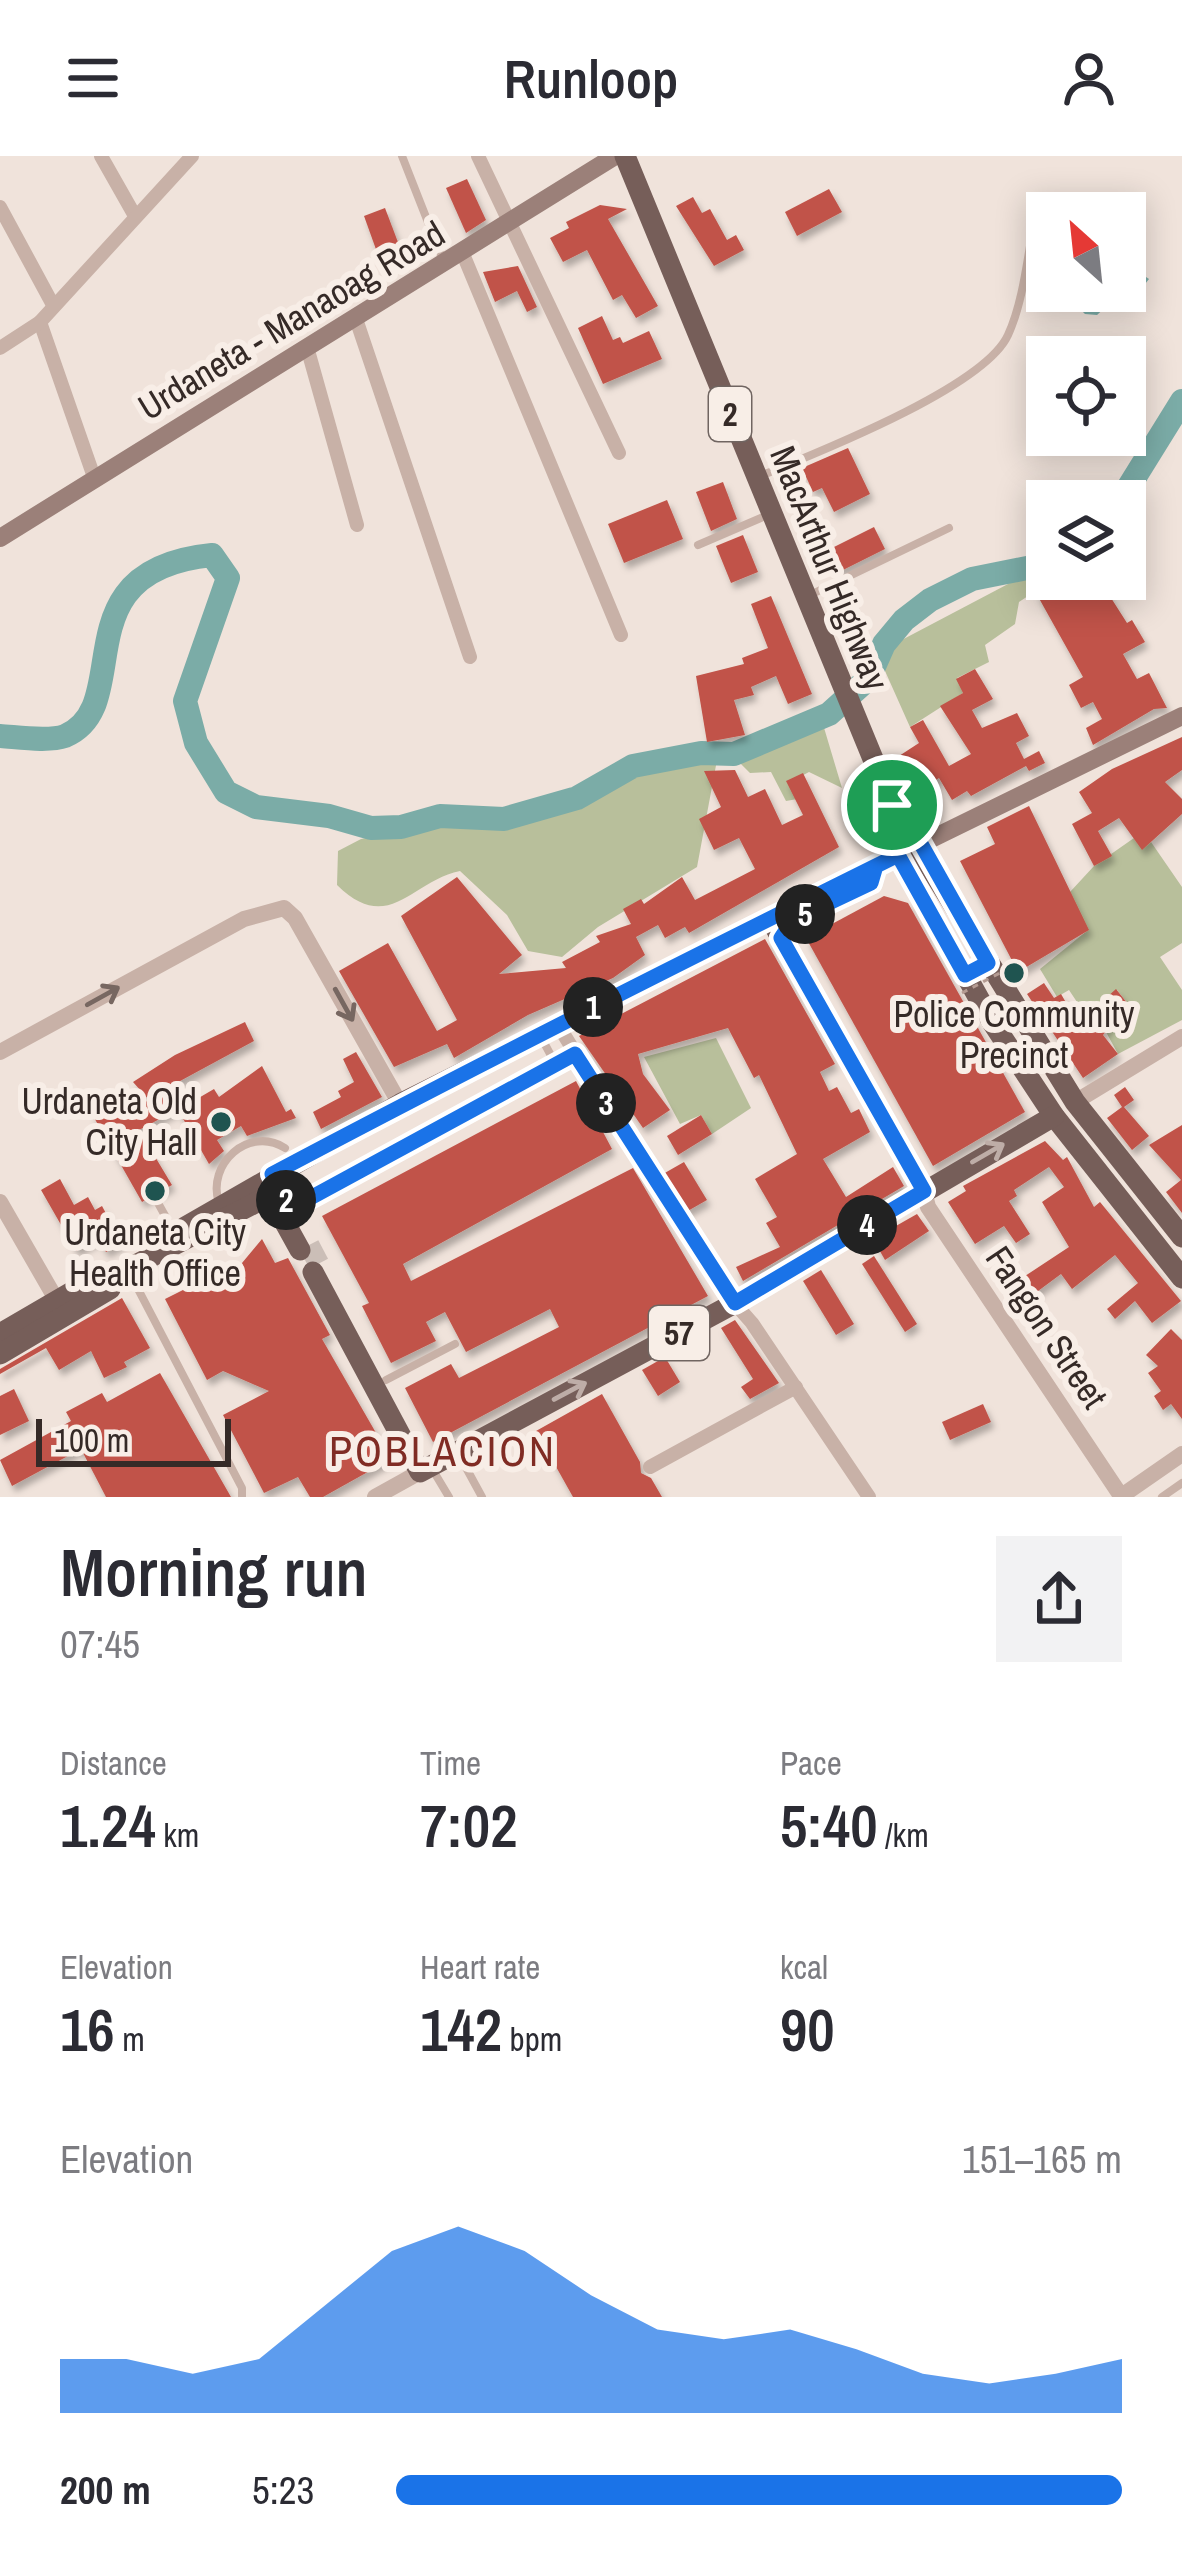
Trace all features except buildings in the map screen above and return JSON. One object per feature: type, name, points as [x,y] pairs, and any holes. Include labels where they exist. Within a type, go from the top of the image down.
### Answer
[{"type":"main road","name":"Urdaneta - Manaoag Road","points":[[0,538],[616,156]]},
{"type":"main road","name":"MacArthur Highway","points":[[625,156],[892,805],[921,844],[1075,1102],[1182,1237]]},
{"type":"main road","points":[[182,1239],[185,1227],[219,1204],[400,1104],[549,1029],[871,883],[876,866],[1182,716]]},
{"type":"main road","name":"MacArthur Highway","points":[[892,805],[898,855],[964,984],[1054,1116],[1182,1278]]},
{"type":"main road","points":[[776,928],[924,1191]]},
{"type":"main road","points":[[964,984],[988,963]]},
{"type":"main road","name":"57","points":[[429,1471],[457,1451],[735,1303],[1054,1116]]},
{"type":"main road","points":[[0,1334],[100,1275],[122,1272],[266,1200],[274,1203],[305,1247],[272,1174]]},
{"type":"main road","points":[[317,1270],[386,1380],[429,1471],[317,1270]]},
{"type":"main road","points":[[0,1354],[110,1289],[122,1272]]},
{"type":"street","points":[[101,156],[135,216]]},
{"type":"street","points":[[0,348],[40,322],[192,156]]},
{"type":"street","points":[[478,156],[619,453]]},
{"type":"street","points":[[0,207],[52,305]]},
{"type":"street","points":[[454,259],[620,635]]},
{"type":"street","points":[[355,316],[470,657]]},
{"type":"street","points":[[40,322],[95,480]]},
{"type":"street","points":[[307,346],[357,525]]},
{"type":"street","points":[[0,1052],[244,919],[284,908],[400,1104]]},
{"type":"street","points":[[549,1029],[575,1054],[735,1303],[868,1497]]},
{"type":"street","points":[[1075,1102],[1182,1037]]},
{"type":"street","name":"Fangon Street","points":[[924,1191],[928,1207],[1120,1497]]},
{"type":"street","points":[[0,1202],[57,1301]]},
{"type":"street","points":[[650,1467],[796,1387]]},
{"type":"street","points":[[1120,1497],[1182,1454]]},
{"type":"street","points":[[375,1497],[429,1471]]},
{"type":"lane","points":[[402,156],[454,259]]},
{"type":"lane","points":[[757,478],[876,428],[988,361],[1009,334],[1026,258]]},
{"type":"lane","points":[[698,544],[772,513]]},
{"type":"lane","points":[[806,597],[949,528]]},
{"type":"lane","points":[[549,1029],[556,1065]]},
{"type":"lane","points":[[290,1209],[575,1054]]},
{"type":"lane","points":[[219,1204],[215,1182],[231,1153],[262,1141],[285,1148]]},
{"type":"lane","points":[[158,1203],[182,1239]]},
{"type":"lane","points":[[122,1272],[242,1488],[242,1497]]},
{"type":"lane","points":[[386,1380],[455,1344]]},
{"type":"lane","points":[[457,1451],[482,1497]]},
{"type":"lane","points":[[429,1471],[448,1497]]},
{"type":"lane","points":[[1162,1497],[1182,1483]]},
{"type":"path","points":[[964,984],[1012,966]]},
{"type":"green space","points":[[1026,575],[1026,597],[1019,602],[1015,624],[985,645],[989,662],[957,678],[963,693],[910,727],[877,653]]},
{"type":"green space","points":[[822,721],[842,788],[809,772],[794,780],[803,798],[786,801],[771,772],[750,773],[736,759]]},
{"type":"green space","points":[[717,760],[697,867],[598,927],[562,957],[528,951],[507,915],[460,871],[386,906],[371,906],[337,885],[338,851],[361,839],[451,820],[492,824],[551,809],[650,766]]},
{"type":"green space","points":[[1134,838],[1142,849],[1151,842],[1182,887],[1182,943],[1160,957],[1182,990],[1182,1020],[1118,1054],[1106,1032],[1128,1004],[1117,990],[1087,1017],[1069,990],[1057,997],[1040,969],[1088,930],[1070,892],[1094,866]]},
{"type":"green space","points":[[716,1038],[751,1108],[712,1134],[701,1115],[680,1124],[644,1057]]},
{"type":"waterway","points":[[1133,480],[1182,401]]},
{"type":"waterway","points":[[0,736],[58,738],[86,720],[97,697],[117,611],[134,585],[164,566],[212,555],[228,578],[185,701],[196,743],[226,792],[256,807],[329,816],[371,828],[401,827],[440,816],[504,819],[577,798],[633,766],[701,753],[734,754],[829,714],[869,678],[884,644],[904,620],[930,600],[972,579],[1026,568]]},
{"type":"tunnel","points":[[309,1245],[321,1268]]},
{"type":"place","name":"Police Community Precinct","points":[[1014,973]]},
{"type":"place","name":"Urdaneta Old City Hall","points":[[221,1122]]},
{"type":"place","name":"Urdaneta City Health Office","points":[[155,1191]]},
{"type":"district","name":"POBLACION","points":[[443,1451]]},
{"type":"route","points":[[892,805],[898,855],[770,918],[400,1104],[272,1174],[290,1209],[575,1054],[716,1282],[735,1303],[924,1191],[781,938],[793,920],[871,883],[876,866],[898,855],[965,975],[988,963],[921,844],[892,805]]}]
